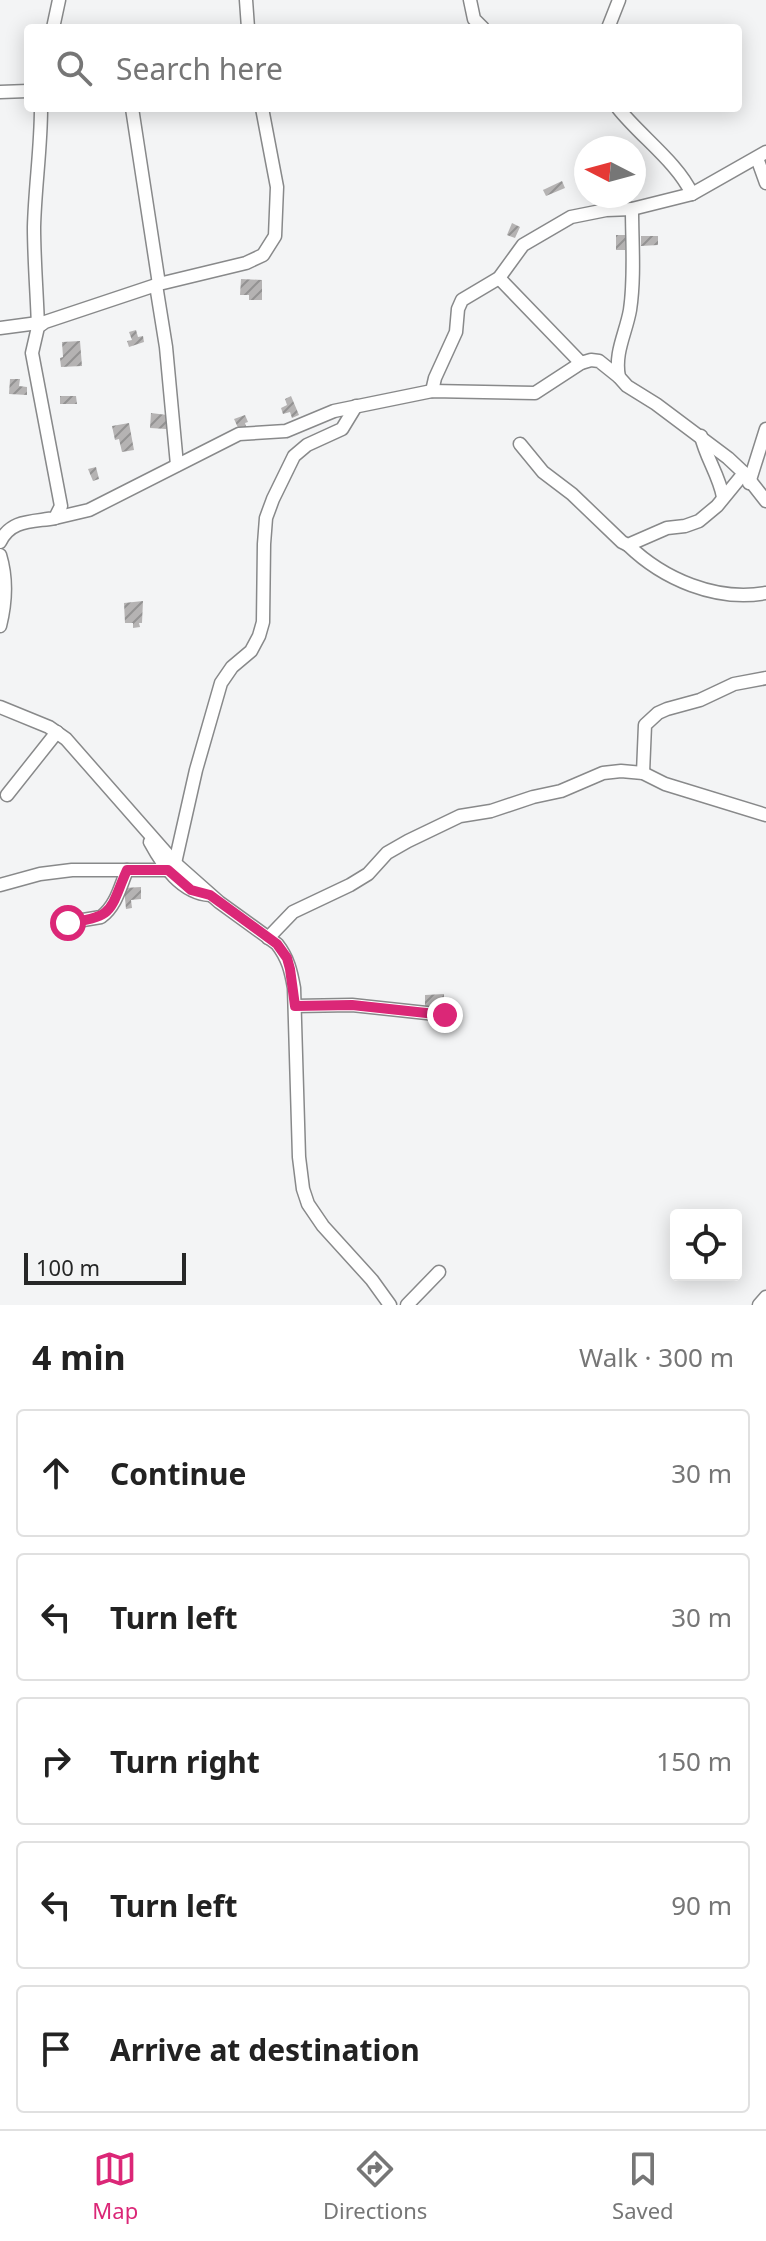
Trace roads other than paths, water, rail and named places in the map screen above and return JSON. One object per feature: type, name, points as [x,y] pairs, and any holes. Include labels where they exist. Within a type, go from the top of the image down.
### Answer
[{"type":"street","points":[[54,24],[59,0]]},
{"type":"street","points":[[246,0],[248,24]]},
{"type":"street","points":[[470,0],[474,19],[479,24]]},
{"type":"street","points":[[610,24],[619,0]]},
{"type":"street","points":[[0,92],[24,91]]},
{"type":"street","points":[[41,112],[40,170],[34,230],[38,325],[32,353],[61,499],[60,512],[55,518]]},
{"type":"street","points":[[133,112],[166,347],[177,465]]},
{"type":"street","points":[[0,328],[38,325],[157,284],[246,263],[263,255],[271,244],[276,228],[277,187],[263,112]]},
{"type":"street","points":[[621,112],[674,167],[692,194]]},
{"type":"street","points":[[432,391],[456,332],[462,300],[499,278],[523,245],[561,221],[592,212],[632,209],[692,194],[761,155],[766,183]]},
{"type":"street","points":[[619,377],[618,351],[632,290],[632,209]]},
{"type":"street","points":[[499,278],[581,363]]},
{"type":"street","points":[[0,542],[8,529],[17,523],[89,510],[239,434],[286,431],[334,411],[432,391],[535,393],[581,363],[610,359],[618,351]]},
{"type":"street","points":[[599,361],[627,386],[701,436],[747,478],[766,501]]},
{"type":"street","points":[[172,866],[221,683],[232,667],[251,651],[263,622],[266,518],[273,499],[294,456],[307,445],[342,429],[356,406]]},
{"type":"street","points":[[628,545],[667,528],[699,521],[717,506],[723,497],[747,478],[766,429]]},
{"type":"street","points":[[701,436],[706,457],[718,476],[723,497]]},
{"type":"street","points":[[520,444],[543,472],[647,561],[683,582],[739,595],[766,593]]},
{"type":"street","points":[[0,555],[5,589],[0,626]]},
{"type":"street","points":[[643,773],[645,725],[658,713],[700,700],[734,684],[766,678]]},
{"type":"street","points":[[0,707],[57,732],[74,747],[144,828],[172,866],[268,938],[287,958],[295,1006],[299,1157],[303,1189],[308,1204],[323,1226],[372,1280],[390,1305]]},
{"type":"street","points":[[7,795],[57,732]]},
{"type":"street","points":[[268,938],[293,912],[350,885],[368,874],[387,853],[460,816],[491,811],[561,791],[603,773],[643,773],[665,784],[766,815]]},
{"type":"street","points":[[0,885],[40,874],[172,866]]},
{"type":"street","points":[[59,924],[101,917],[114,903],[127,870]]},
{"type":"street","points":[[295,1006],[352,1005],[445,1015]]},
{"type":"street","points":[[407,1305],[439,1272]]},
{"type":"street","points":[[759,1305],[766,1297]]}]
